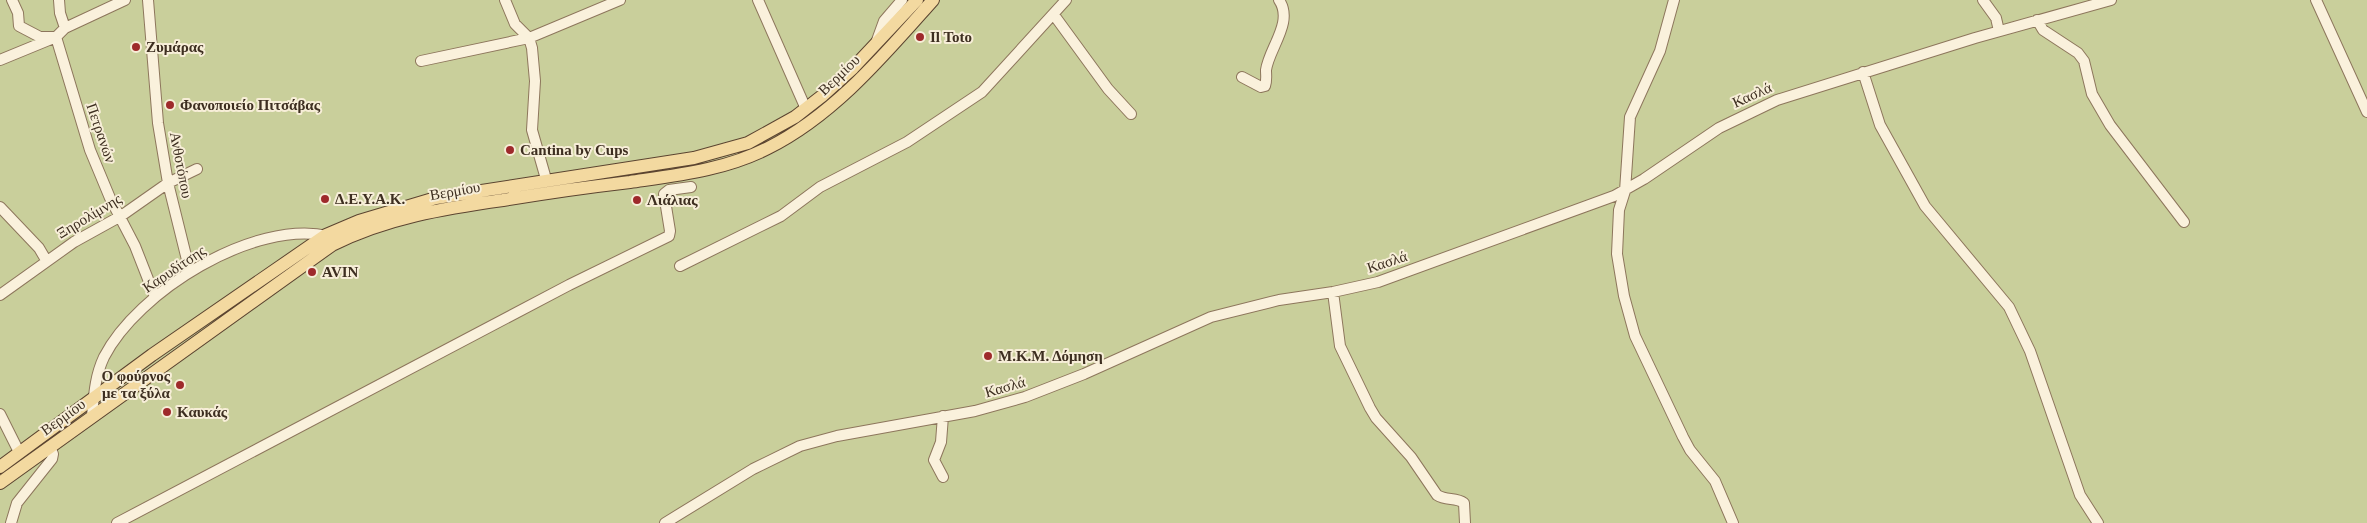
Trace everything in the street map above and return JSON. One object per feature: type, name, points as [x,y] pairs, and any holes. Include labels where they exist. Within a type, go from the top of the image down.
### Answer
[{"type":"main road","name":"Βερμίου","points":[[0,467],[152,356],[326,236],[359,221],[408,205],[472,191],[676,161],[735,148],[764,136],[806,109],[853,68],[917,0]]},
{"type":"main road","name":"Βερμίου","points":[[0,483],[314,256],[341,240],[436,210],[697,173],[752,156],[786,138],[830,106],[884,54],[933,0]]},
{"type":"street","points":[[12,0],[18,13],[19,26],[40,37],[56,37]]},
{"type":"street","points":[[59,0],[60,13],[65,28]]},
{"type":"street","points":[[0,60],[56,37],[65,28],[125,0]]},
{"type":"street","name":"Ανθοτόπου","points":[[148,0],[158,123],[168,183],[190,272]]},
{"type":"street","points":[[505,0],[515,24],[529,38],[534,62],[532,130],[546,179]]},
{"type":"street","points":[[421,61],[529,38],[620,0]]},
{"type":"street","points":[[758,0],[806,109]]},
{"type":"street","name":"Βερμίου","points":[[875,45],[884,21],[902,0]]},
{"type":"street","points":[[680,266],[772,221],[820,187],[921,134],[982,92],[1066,0]]},
{"type":"street","points":[[1242,77],[1261,87],[1265,86],[1266,71],[1284,18],[1284,7],[1279,0]]},
{"type":"street","points":[[1674,0],[1660,51],[1630,117],[1625,191],[1618,210],[1617,254],[1622,291],[1632,326],[1683,437],[1690,450],[1715,481],[1733,523]]},
{"type":"street","points":[[1983,0],[1996,18],[1999,31]]},
{"type":"street","name":"Κασλά","points":[[665,523],[753,468],[800,446],[837,436],[1005,403],[1048,389],[1222,313],[1279,300],[1333,292],[1400,275],[1571,213],[1625,191],[1738,117],[1786,96],[1999,31],[2111,0]]},
{"type":"street","points":[[2316,0],[2367,112]]},
{"type":"street","points":[[1054,15],[1108,89],[1131,114]]},
{"type":"street","points":[[2037,20],[2043,30],[2078,53],[2084,61],[2092,94],[2110,125],[2184,222]]},
{"type":"street","name":"Πετρανών","points":[[56,37],[90,150],[110,198],[135,246],[155,297]]},
{"type":"street","points":[[1863,72],[1880,125],[1925,206],[2009,307],[2030,350],[2080,495],[2098,523]]},
{"type":"street","name":"Ξηρολίμνης","points":[[0,295],[46,260],[121,216],[168,183],[198,169]]},
{"type":"street","points":[[117,523],[569,285],[669,236],[670,230],[664,194],[669,190],[691,187]]},
{"type":"street","points":[[0,207],[39,248],[46,260]]},
{"type":"street","name":"Καρυδίτσης","points":[[92,416],[95,379],[105,354],[127,326],[155,297],[190,272],[222,254],[264,238],[300,234],[326,236],[341,240]]},
{"type":"street","points":[[1333,292],[1340,346],[1373,413],[1411,457],[1437,495],[1443,499],[1458,499],[1464,503],[1465,523]]},
{"type":"street","points":[[0,414],[19,452]]},
{"type":"street","points":[[943,416],[942,442],[934,460],[943,477]]},
{"type":"street","points":[[11,523],[17,503],[52,459],[53,454],[50,447]]},
{"type":"green space","points":[[0,0],[2367,0],[2367,523],[0,523]]},
{"type":"place","name":"Il Toto","points":[[920,37]]},
{"type":"place","name":"Ζυμάρας","points":[[136,47]]},
{"type":"place","name":"Φανοποιείο Πιτσάβας","points":[[170,105]]},
{"type":"place","name":"Cantina by Cups","points":[[510,150]]},
{"type":"place","name":"Δ.Ε.Υ.Α.Κ.","points":[[325,199]]},
{"type":"place","name":"Λιάλιας","points":[[637,200]]},
{"type":"place","name":"AVIN","points":[[312,272]]},
{"type":"place","name":"Μ.Κ.Μ. Δόμηση","points":[[988,356]]},
{"type":"place","name":"Ο φούρνος με τα ξύλα","points":[[180,385]]},
{"type":"place","name":"Καυκάς","points":[[167,412]]}]
